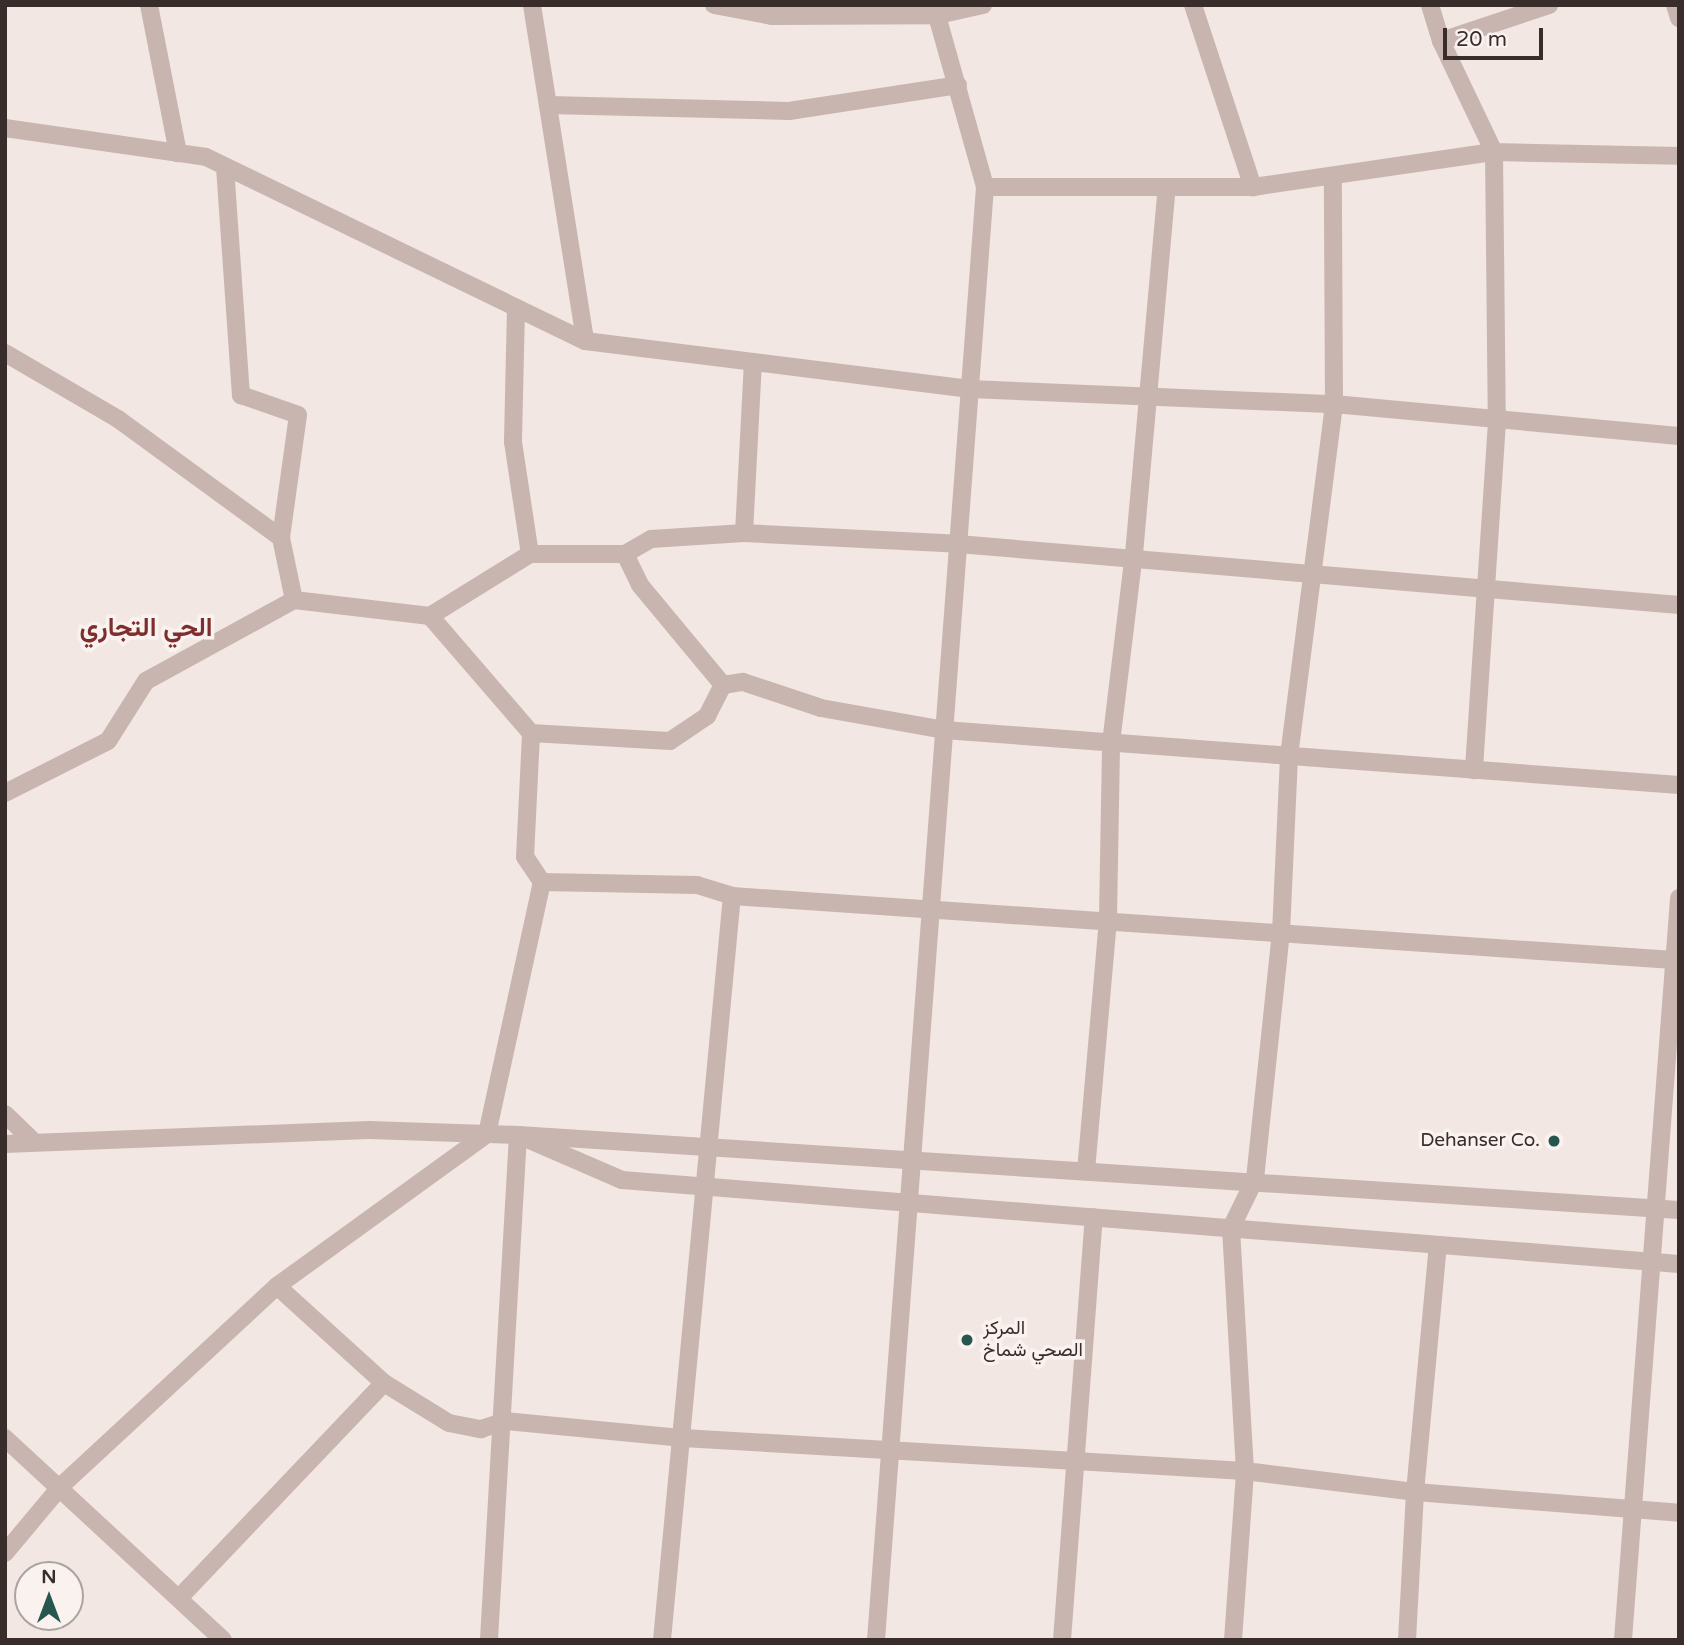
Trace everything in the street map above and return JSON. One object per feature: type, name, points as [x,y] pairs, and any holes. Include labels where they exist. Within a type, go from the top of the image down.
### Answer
[{"type":"street","points":[[149,5],[178,153]]},
{"type":"street","points":[[532,5],[584,341]]},
{"type":"street","points":[[714,5],[772,16],[936,10],[983,5]]},
{"type":"street","points":[[1193,5],[1253,187]]},
{"type":"street","points":[[1430,5],[1441,41],[1494,152],[1497,422],[1474,769]]},
{"type":"street","points":[[1441,41],[1549,5]]},
{"type":"street","points":[[1675,5],[1679,18]]},
{"type":"street","points":[[876,1640],[985,187],[936,10]]},
{"type":"street","points":[[548,105],[789,111],[958,85]]},
{"type":"street","points":[[5,128],[206,158],[584,341],[970,389],[1334,404],[1497,422],[1679,436]]},
{"type":"street","points":[[985,187],[1253,187],[1494,152],[1679,156]]},
{"type":"street","points":[[225,167],[241,396],[298,415],[281,538],[293,600]]},
{"type":"street","points":[[1233,1640],[1245,1471],[1231,1228],[1252,1182],[1281,933],[1289,756],[1310,574],[1334,404],[1333,176]]},
{"type":"street","points":[[1086,1171],[1105,922],[1111,743],[1167,187]]},
{"type":"street","points":[[516,308],[513,442],[530,554]]},
{"type":"street","points":[[5,353],[118,419],[281,538]]},
{"type":"street","points":[[744,533],[753,362]]},
{"type":"street","points":[[5,793],[107,741],[146,681],[293,600],[430,616],[530,554],[625,554],[651,539],[744,533],[958,544],[1679,605]]},
{"type":"street","points":[[625,554],[640,585],[723,685]]},
{"type":"street","points":[[5,1553],[61,1486],[277,1286],[487,1134],[542,882],[524,857],[531,733],[430,616]]},
{"type":"street","points":[[723,685],[754,683],[821,708],[944,730],[1679,785]]},
{"type":"street","points":[[531,733],[670,741],[707,716],[723,685]]},
{"type":"street","points":[[542,882],[697,885],[732,896],[1674,960]]},
{"type":"street","points":[[663,1640],[683,1438],[706,1147],[732,896]]},
{"type":"street","points":[[1623,1640],[1679,898]]},
{"type":"street","points":[[5,1114],[33,1141]]},
{"type":"street","points":[[5,1144],[369,1130],[518,1135],[1679,1210]]},
{"type":"street","points":[[518,1135],[622,1181],[1679,1264]]},
{"type":"street","points":[[489,1640],[505,1421],[518,1135]]},
{"type":"street","points":[[1062,1640],[1079,1460],[1094,1217]]},
{"type":"street","points":[[1407,1640],[1415,1492],[1438,1246]]},
{"type":"street","points":[[277,1286],[384,1383],[450,1423],[481,1429],[505,1421],[683,1438],[890,1452],[1079,1460],[1245,1471],[1415,1492],[1679,1513]]},
{"type":"street","points":[[179,1598],[384,1383]]},
{"type":"street","points":[[5,1438],[61,1486],[223,1640]]},
{"type":"place","name":"Dehanser Co.","points":[[1554,1141]]},
{"type":"place","name":"المركز الصحي شماخ","points":[[967,1340]]},
{"type":"district","name":"الحي التجاري","points":[[146,628]]}]
